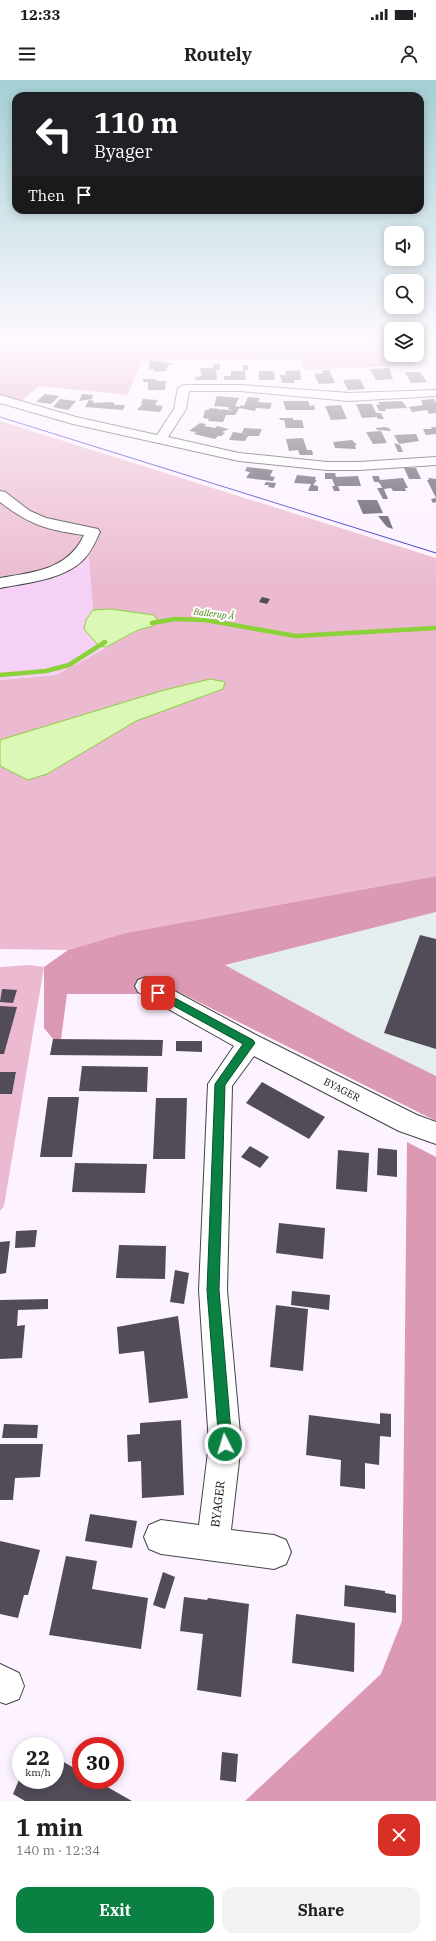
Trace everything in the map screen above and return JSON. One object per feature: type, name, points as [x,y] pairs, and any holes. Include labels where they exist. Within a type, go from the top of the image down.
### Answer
[{"type":"street","points":[[83,422],[239,456],[327,466],[359,466],[436,461]]},
{"type":"street","points":[[160,440],[171,422]]},
{"type":"street","points":[[0,495],[26,514],[44,523],[69,529],[92,532],[83,552],[74,561],[50,572],[0,583]]},
{"type":"street","name":"BYAGER","points":[[146,986],[250,1043],[408,1123],[436,1133]]},
{"type":"street","name":"BYAGER","points":[[213,1544],[225,1444],[213,1290],[220,1084],[250,1043]]},
{"type":"street","points":[[161,1537],[274,1552]]},
{"type":"shaded area","points":[[0,422],[4,422],[436,558],[436,876],[125,933],[68,950],[0,949],[0,680],[56,675],[138,630],[153,626],[111,609],[93,610],[88,547],[70,559],[46,569],[0,577]]},
{"type":"shaded area","points":[[88,546],[93,610],[86,620],[99,646],[106,647],[56,675],[0,680],[0,586],[46,576]]},
{"type":"shaded area","points":[[111,609],[154,615],[158,621],[153,626],[138,630],[106,647],[99,646],[84,629],[86,620],[93,610]]},
{"type":"shaded area","points":[[210,679],[225,682],[223,689],[136,721],[47,774],[28,780],[0,766],[0,740],[161,691]]},
{"type":"shaded area","points":[[436,876],[436,912],[225,965],[359,1038],[436,1076],[436,1121],[147,976],[138,994],[67,994],[61,1039],[53,1039],[44,1028],[44,967],[68,950],[125,933]]},
{"type":"shaded area","points":[[436,912],[436,1076],[359,1038],[225,965]]},
{"type":"shaded area","points":[[30,965],[44,967],[4,1206],[0,1211],[0,1094],[12,1094],[16,1073],[0,1072],[0,967]]},
{"type":"shaded area","points":[[407,1142],[436,1157],[436,1801],[245,1801],[381,1674],[402,1621]]},
{"type":"building","points":[[285,422],[303,422],[304,428],[286,428]]},
{"type":"building","points":[[200,423],[206,424],[204,426],[215,428],[217,426],[229,429],[222,432],[225,433],[215,439],[194,434],[196,432],[189,431]]},
{"type":"building","points":[[431,427],[436,427],[436,434],[426,435],[423,429],[432,429]]},
{"type":"building","points":[[244,428],[262,429],[259,436],[248,436],[245,441],[229,440],[233,432],[248,434],[242,433]]},
{"type":"building","points":[[376,428],[389,428],[391,431],[377,430]]},
{"type":"building","points":[[381,431],[387,443],[373,444],[366,432]]},
{"type":"building","points":[[416,434],[419,441],[399,444],[394,435]]},
{"type":"building","points":[[303,438],[307,450],[312,450],[313,455],[300,455],[298,450],[289,451],[286,439]]},
{"type":"building","points":[[352,440],[357,445],[355,445],[356,449],[335,448],[333,442]]},
{"type":"building","points":[[394,443],[400,445],[403,452],[398,452]]},
{"type":"building","points":[[247,467],[273,470],[270,476],[275,477],[273,481],[246,478],[250,472],[245,471]]},
{"type":"building","points":[[404,468],[416,468],[421,479],[409,479]]},
{"type":"building","points":[[325,473],[335,473],[336,477],[358,476],[361,486],[338,486],[340,491],[334,491],[332,486],[335,486],[332,479],[325,479]]},
{"type":"building","points":[[297,475],[316,477],[315,480],[317,480],[313,485],[318,486],[318,491],[308,491],[311,484],[294,483]]},
{"type":"building","points":[[372,476],[379,476],[380,480],[403,478],[408,488],[405,488],[406,491],[393,491],[391,488],[384,489],[388,499],[383,499],[377,488],[382,488],[381,485],[378,482],[374,482]]},
{"type":"building","points":[[428,478],[436,479],[436,498],[427,480],[429,480]]},
{"type":"building","points":[[266,482],[276,483],[274,488],[268,487],[269,485],[264,485]]},
{"type":"building","points":[[436,498],[436,502],[433,503],[431,499]]},
{"type":"building","points":[[357,500],[377,500],[383,513],[363,514]]},
{"type":"building","points":[[378,516],[388,516],[393,529],[387,527]]},
{"type":"building","points":[[262,597],[270,599],[267,604],[259,602]]},
{"type":"building","points":[[420,935],[436,939],[436,1049],[384,1033]]},
{"type":"building","points":[[2,989],[17,990],[13,1003],[0,1002]]},
{"type":"building","points":[[0,1006],[17,1007],[4,1054],[0,1054]]},
{"type":"building","points":[[53,1039],[163,1040],[162,1056],[50,1055]]},
{"type":"building","points":[[176,1041],[202,1041],[202,1052],[176,1051]]},
{"type":"building","points":[[82,1066],[148,1067],[147,1092],[79,1091]]},
{"type":"building","points":[[0,1072],[16,1072],[12,1094],[0,1094]]},
{"type":"building","points":[[262,1082],[325,1117],[309,1139],[246,1103]]},
{"type":"building","points":[[48,1097],[79,1097],[72,1157],[40,1157]]},
{"type":"building","points":[[156,1098],[187,1098],[185,1159],[153,1159]]},
{"type":"building","points":[[250,1146],[269,1157],[260,1168],[241,1157]]},
{"type":"building","points":[[378,1148],[397,1150],[397,1177],[377,1175]]},
{"type":"building","points":[[338,1150],[369,1153],[367,1192],[336,1189]]},
{"type":"building","points":[[75,1163],[147,1164],[145,1193],[72,1192]]},
{"type":"building","points":[[279,1223],[325,1228],[323,1259],[276,1253]]},
{"type":"building","points":[[37,1230],[35,1247],[15,1248],[16,1231]]},
{"type":"building","points":[[10,1241],[6,1273],[0,1274],[0,1242]]},
{"type":"building","points":[[119,1245],[166,1246],[165,1279],[116,1278]]},
{"type":"building","points":[[175,1270],[189,1273],[184,1304],[170,1302]]},
{"type":"building","points":[[292,1291],[330,1295],[329,1310],[291,1305]]},
{"type":"building","points":[[48,1299],[48,1309],[18,1310],[17,1326],[25,1325],[22,1358],[0,1359],[0,1300]]},
{"type":"building","points":[[276,1305],[308,1309],[303,1371],[270,1367]]},
{"type":"building","points":[[178,1316],[188,1398],[149,1403],[144,1351],[119,1354],[117,1327]]},
{"type":"building","points":[[380,1413],[391,1414],[391,1437],[380,1436],[379,1465],[365,1463],[365,1489],[340,1486],[341,1460],[306,1455],[309,1415],[380,1424]]},
{"type":"building","points":[[181,1420],[184,1495],[142,1498],[141,1461],[128,1462],[127,1435],[140,1434],[140,1423]]},
{"type":"building","points":[[4,1424],[38,1425],[37,1438],[2,1438]]},
{"type":"building","points":[[0,1444],[43,1444],[40,1477],[15,1478],[13,1500],[0,1500]]},
{"type":"building","points":[[90,1514],[137,1521],[132,1548],[85,1541]]},
{"type":"building","points":[[0,1541],[40,1550],[28,1595],[24,1595],[18,1618],[0,1614]]},
{"type":"building","points":[[66,1556],[97,1561],[92,1589],[148,1598],[141,1649],[49,1635]]},
{"type":"building","points":[[163,1572],[175,1577],[165,1609],[153,1605]]},
{"type":"building","points":[[345,1585],[385,1591],[385,1593],[396,1595],[396,1613],[344,1606]]},
{"type":"building","points":[[184,1597],[207,1600],[208,1598],[249,1604],[241,1697],[197,1690],[203,1634],[180,1631]]},
{"type":"building","points":[[296,1614],[355,1623],[354,1672],[292,1663]]},
{"type":"building","points":[[222,1752],[238,1754],[236,1782],[220,1780]]},
{"type":"building","points":[[64,1762],[72,1767],[72,1789],[111,1789],[132,1801],[25,1801],[13,1794],[15,1789],[64,1789]]},
{"type":"waterway","name":"Ballerup Å","points":[[152,623],[175,619],[205,620],[296,636],[436,628]]},
{"type":"waterway","name":"Ballerup Å","points":[[0,675],[46,671],[69,665],[105,642]]},
{"type":"tram line","points":[[17,422],[436,553]]},
{"type":"route","points":[[158,993],[250,1043],[220,1084],[213,1290],[225,1444]]}]
